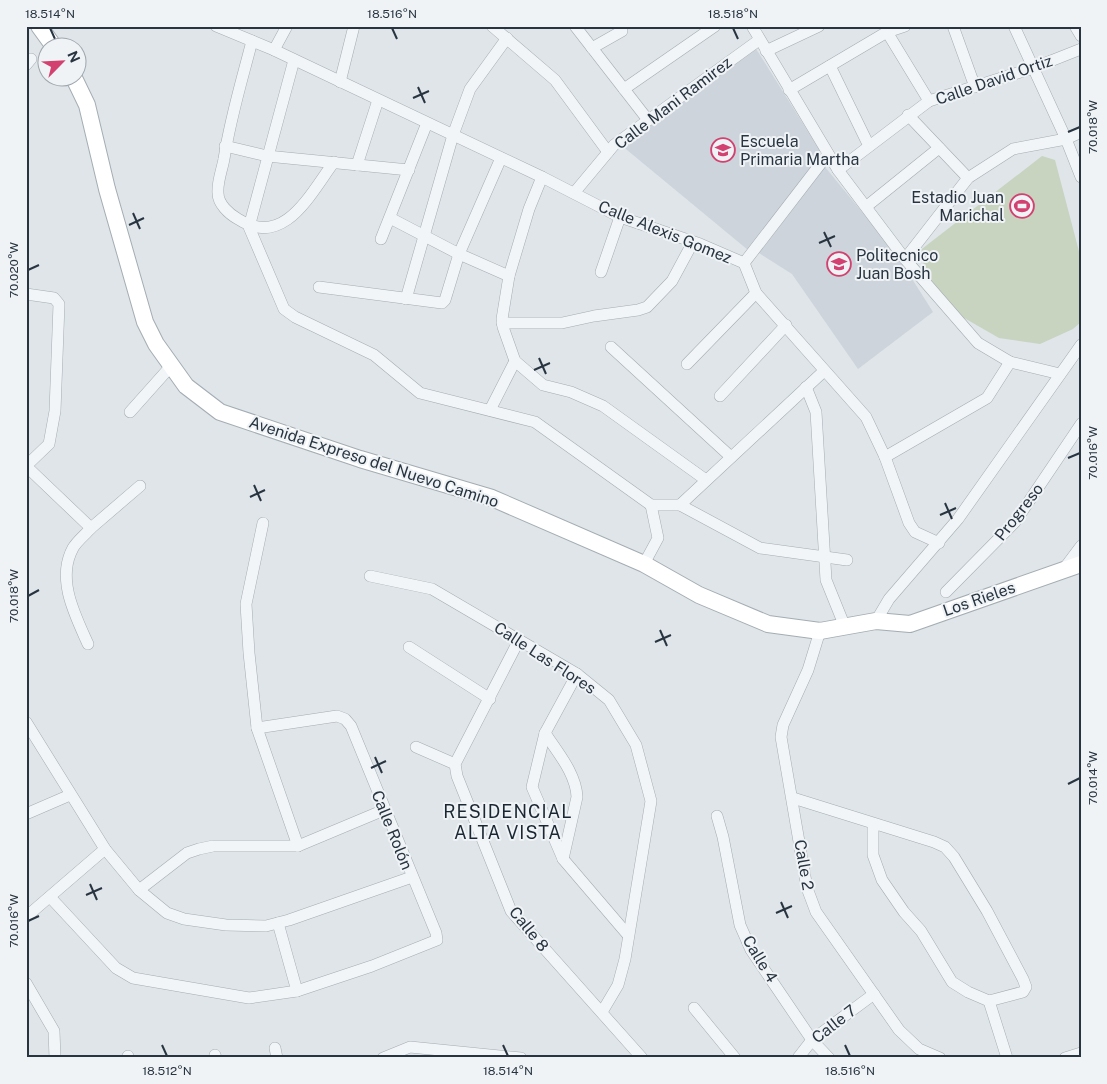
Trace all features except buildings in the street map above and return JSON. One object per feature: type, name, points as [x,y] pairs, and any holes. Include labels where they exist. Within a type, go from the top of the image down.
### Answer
[{"type":"street","points":[[39,26],[48,38]]},
{"type":"street","name":"Calle Alexis Gomez","points":[[216,26],[274,50],[542,177],[620,217],[693,242],[744,263],[756,293],[866,417],[885,457],[909,523],[915,532],[939,543]]},
{"type":"street","points":[[274,50],[287,26]]},
{"type":"street","points":[[340,82],[354,26]]},
{"type":"street","points":[[492,26],[555,80],[608,152]]},
{"type":"street","points":[[575,26],[648,120]]},
{"type":"street","points":[[624,89],[715,26]]},
{"type":"street","points":[[752,26],[758,40],[838,170],[905,258],[978,342],[1010,362],[1060,374]]},
{"type":"street","points":[[766,51],[819,26]]},
{"type":"street","points":[[789,90],[887,32],[905,26]]},
{"type":"street","points":[[953,26],[975,87]]},
{"type":"street","points":[[1014,26],[1066,139],[1081,177]]},
{"type":"street","points":[[1075,26],[1081,36]]},
{"type":"street","points":[[592,48],[622,31]]},
{"type":"street","points":[[887,32],[929,101]]},
{"type":"street","points":[[406,299],[453,135],[470,89],[507,38]]},
{"type":"street","name":"Calle Mani Ramirez","points":[[574,193],[608,152],[648,120],[758,40]]},
{"type":"street","points":[[252,41],[225,146],[217,194],[228,213],[249,227],[272,228],[284,223],[295,214],[334,162]]},
{"type":"street","name":"Calle David Ortiz","points":[[838,170],[908,115],[929,101],[1033,68],[1081,49]]},
{"type":"street","points":[[294,60],[249,227],[284,309],[374,355],[420,393],[490,410],[540,425],[651,505],[680,505],[760,548],[847,560]]},
{"type":"street","points":[[830,66],[869,146]]},
{"type":"street","name":"Avenida Expreso del Nuevo Camino","points":[[79,88],[87,105],[106,188],[145,322],[156,344],[186,386],[220,412],[360,459],[492,498],[644,564],[699,595],[754,620],[768,624],[820,631],[876,621]]},
{"type":"street","points":[[357,165],[378,100]]},
{"type":"street","points":[[908,115],[968,178]]},
{"type":"street","points":[[381,239],[427,123]]},
{"type":"street","points":[[905,258],[968,178],[1013,149],[1066,139],[1081,132]]},
{"type":"street","points":[[225,146],[267,156],[409,170]]},
{"type":"street","points":[[867,206],[939,148]]},
{"type":"street","points":[[744,263],[828,154]]},
{"type":"street","points":[[319,287],[442,303],[446,300],[459,254],[501,158]]},
{"type":"street","points":[[542,177],[529,209],[509,276],[502,323],[515,361],[544,385],[571,392],[603,406],[706,480]]},
{"type":"street","points":[[601,272],[620,217]]},
{"type":"street","points":[[390,218],[459,254],[509,276]]},
{"type":"street","points":[[502,323],[562,323],[647,307],[672,282],[693,242]]},
{"type":"street","points":[[686,364],[756,293]]},
{"type":"street","points":[[26,294],[54,298],[59,304],[55,411],[48,444],[26,466],[91,528]]},
{"type":"street","points":[[720,396],[786,325]]},
{"type":"street","points":[[876,621],[889,599],[939,543],[1081,345]]},
{"type":"street","points":[[611,347],[731,457]]},
{"type":"street","points":[[490,410],[515,361]]},
{"type":"street","points":[[885,457],[987,398],[1010,362]]},
{"type":"street","points":[[130,412],[171,366]]},
{"type":"street","points":[[680,505],[824,371]]},
{"type":"street","points":[[806,387],[816,412],[826,580],[844,627]]},
{"type":"street","name":"Progreso","points":[[946,592],[1014,522],[1081,424]]},
{"type":"street","points":[[88,644],[70,604],[67,586],[67,567],[73,548],[91,528],[140,486]]},
{"type":"street","points":[[644,564],[658,538],[651,505]]},
{"type":"street","points":[[263,523],[246,604],[257,728],[298,846]]},
{"type":"street","points":[[1063,570],[1081,546]]},
{"type":"street","name":"Los Rieles","points":[[876,621],[910,624],[1081,564]]},
{"type":"street","name":"Calle Las Flores","points":[[370,576],[432,589],[576,674],[609,700],[636,745],[651,801],[618,985],[602,1012]]},
{"type":"street","name":"Calle 2","points":[[820,631],[808,670],[783,725],[781,737],[811,901],[874,994],[908,1040],[919,1049],[940,1058]]},
{"type":"street","points":[[416,747],[455,764],[490,699],[518,640]]},
{"type":"street","points":[[409,647],[490,699]]},
{"type":"street","points":[[576,674],[545,733],[532,787],[563,859],[628,935]]},
{"type":"street","name":"Calle Rolón","points":[[257,728],[337,716],[345,719],[351,726],[436,933],[437,940],[372,966],[297,991]]},
{"type":"street","points":[[26,722],[105,849],[139,890],[167,913],[184,919],[266,926],[412,877]]},
{"type":"street","points":[[545,733],[574,778],[577,788],[577,797],[563,859]]},
{"type":"street","name":"Calle 8","points":[[455,764],[457,776],[511,911],[642,1058]]},
{"type":"street","points":[[26,814],[70,795]]},
{"type":"street","points":[[793,798],[945,847],[954,857],[987,911],[1026,987],[1023,992],[989,1000],[968,992],[952,982],[921,931],[904,912],[882,880],[873,855],[873,824]]},
{"type":"street","points":[[139,890],[187,853],[198,849],[213,846],[298,846],[384,810]]},
{"type":"street","name":"Calle 4","points":[[717,816],[723,836],[740,925],[751,950],[812,1040],[829,1058]]},
{"type":"street","points":[[26,917],[105,849]]},
{"type":"street","points":[[50,897],[116,968],[133,978],[249,998],[297,991],[278,923]]},
{"type":"street","points":[[26,983],[54,1031],[55,1058]]},
{"type":"street","name":"Calle 7","points":[[798,1058],[812,1040],[874,994]]},
{"type":"street","points":[[989,1000],[1007,1058]]},
{"type":"street","points":[[694,1008],[735,1058]]},
{"type":"street","points":[[383,1058],[410,1047],[521,1058]]},
{"type":"street","points":[[1065,1058],[1081,1053]]},
{"type":"shaded area","name":"Escuela Primaria Martha","points":[[753,44],[822,154],[748,250],[621,145]]},
{"type":"shaded area","name":"Politecnico Juan Bosh","points":[[825,167],[895,252],[933,312],[858,369],[792,274],[759,253]]},
{"type":"green space","name":"Estadio Juan Marichal","points":[[1042,156],[1055,160],[1081,259],[1081,322],[1073,329],[1040,344],[999,338],[959,315],[932,281],[918,252]]},
{"type":"place","name":"Escuela Primaria Martha","points":[[723,150]]},
{"type":"place","name":"Estadio Juan Marichal","points":[[1022,206]]},
{"type":"place","name":"Politecnico Juan Bosh","points":[[839,264]]},
{"type":"district","name":"RESIDENCIAL ALTA VISTA","points":[[508,821]]}]
